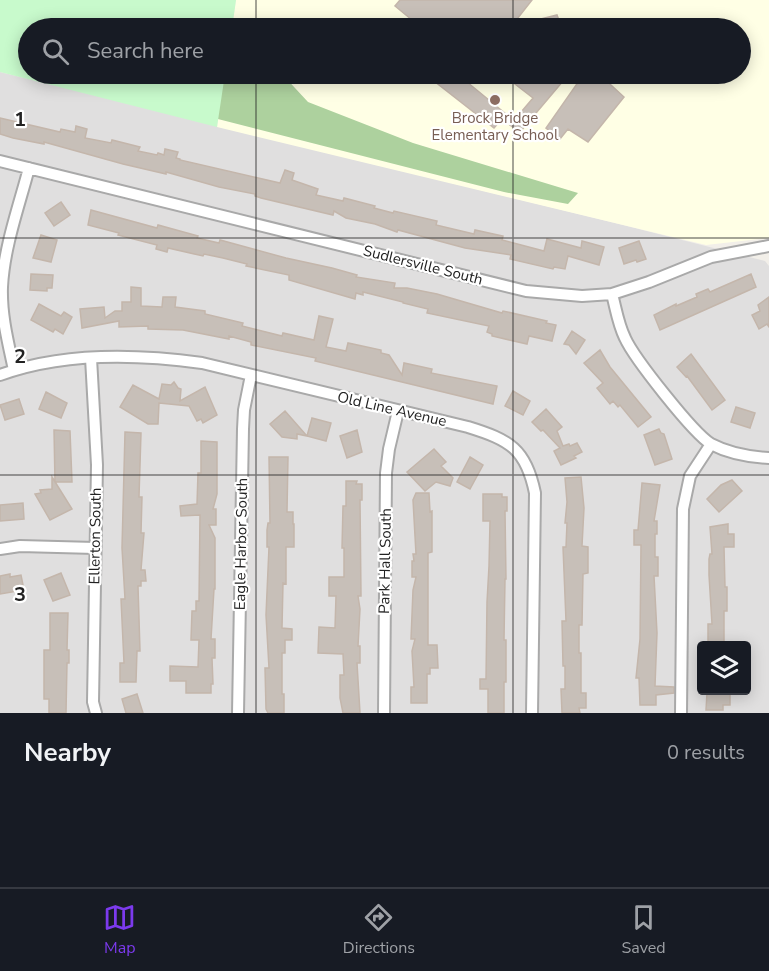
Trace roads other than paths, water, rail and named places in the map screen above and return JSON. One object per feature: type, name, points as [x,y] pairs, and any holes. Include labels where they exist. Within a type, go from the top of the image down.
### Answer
[{"type":"street","name":"Sudlersville South","points":[[0,160],[526,291],[551,295],[612,294],[711,257],[769,246]]},
{"type":"street","points":[[14,370],[3,314],[2,286],[5,259],[29,168]]},
{"type":"street","points":[[612,294],[625,339],[637,358],[694,429],[711,444],[755,457],[769,458]]},
{"type":"street","name":"Old Line Avenue","points":[[0,375],[14,370],[91,358],[163,358],[202,363],[491,434],[506,442],[520,453],[531,472],[535,494],[532,713]]},
{"type":"street","name":"Ellerton South","points":[[91,358],[96,446],[93,702],[96,713]]},
{"type":"street","name":"Eagle Harbor South","points":[[238,713],[243,429],[251,375]]},
{"type":"street","name":"Park Hall South","points":[[384,713],[386,473],[398,411]]},
{"type":"street","points":[[681,713],[683,509],[690,476],[711,444]]},
{"type":"street","points":[[0,549],[20,546],[95,548]]},
{"type":"place","name":"Brock Bridge Elementary School","points":[[495,100]]}]
